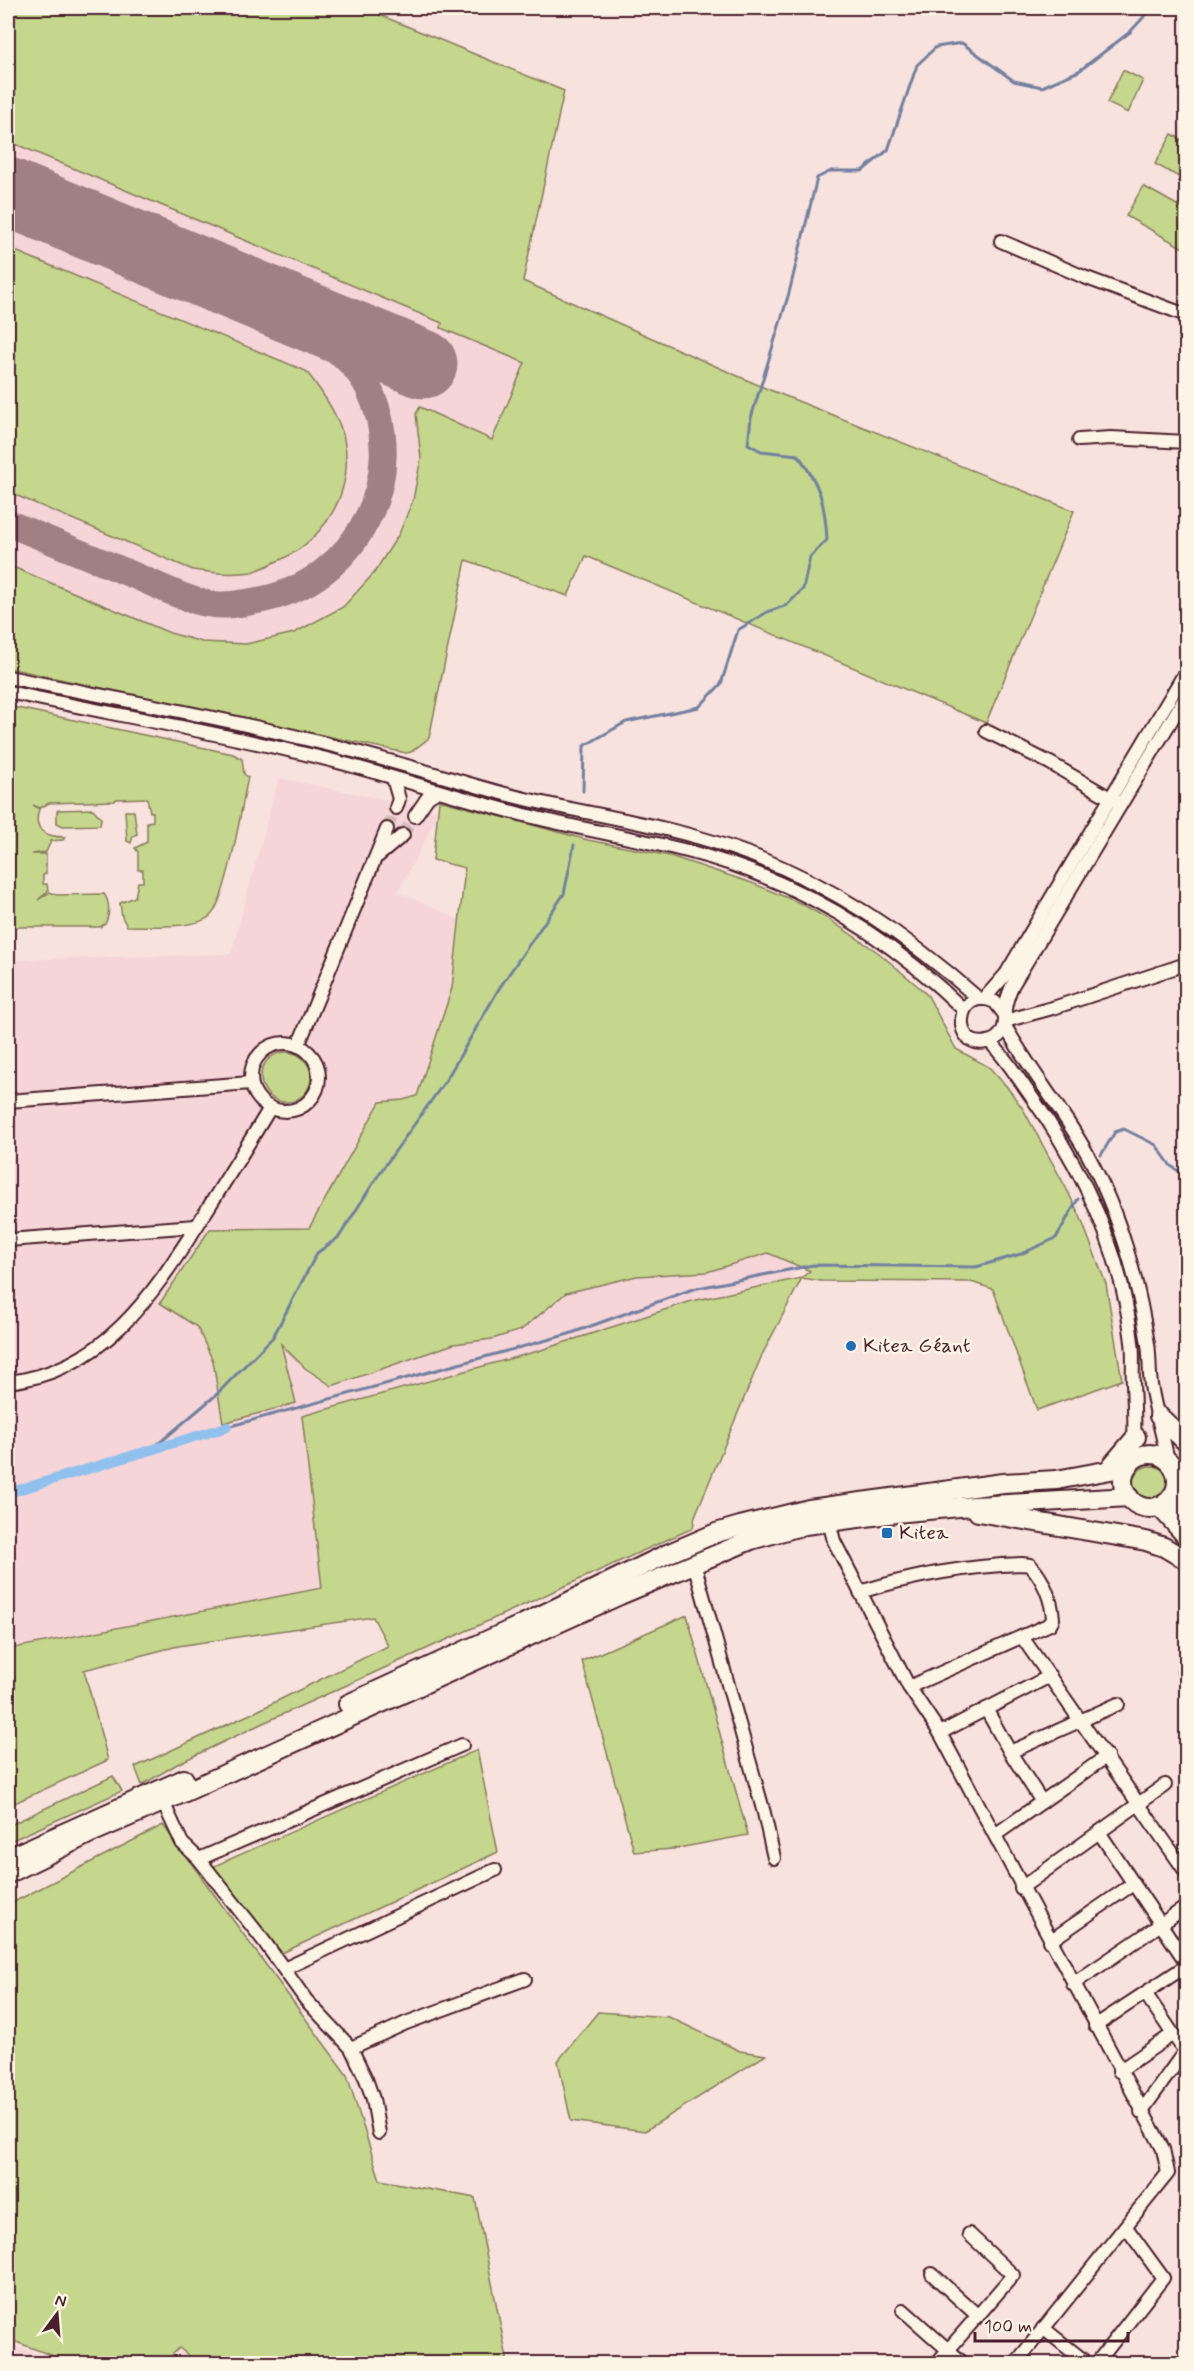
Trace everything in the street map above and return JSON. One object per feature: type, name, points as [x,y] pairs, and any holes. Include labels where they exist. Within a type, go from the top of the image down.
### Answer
[{"type":"highway","points":[[1159,1416],[1186,1442]]},
{"type":"highway","points":[[1104,1473],[1125,1453],[1136,1437]]},
{"type":"highway","points":[[8,1858],[86,1821],[210,1769],[716,1533],[809,1509],[1003,1483],[1056,1480],[1104,1473],[1130,1464],[1147,1454],[1158,1455],[1175,1462],[1177,1478],[1173,1497],[1186,1536]]},
{"type":"highway","points":[[1130,1464],[1123,1483],[1129,1497],[1140,1506],[1173,1497]]},
{"type":"highway","points":[[8,1874],[91,1833],[694,1563],[751,1540],[829,1521],[959,1507],[1129,1497]]},
{"type":"highway","points":[[1173,1497],[1186,1512]]},
{"type":"highway","points":[[959,1507],[1017,1520],[1138,1540],[1164,1547],[1186,1560]]},
{"type":"street","points":[[1001,241],[1084,277],[1186,315]]},
{"type":"street","points":[[1080,440],[1121,438],[1186,442]]},
{"type":"street","points":[[1186,671],[1116,802],[1012,986],[1006,1002],[1005,1021],[999,1036],[990,1042],[978,1042],[968,1037],[962,1027],[964,1010],[970,1003],[982,999],[1005,974],[1116,802],[1186,696]]},
{"type":"street","points":[[8,676],[335,746],[556,806],[671,831],[759,857],[812,880],[862,909],[924,953],[982,999],[999,1006],[1005,1021],[1089,1157],[1106,1192],[1132,1263],[1149,1347],[1151,1385],[1175,1462]]},
{"type":"street","points":[[8,693],[272,748],[393,778],[553,822],[688,851],[763,875],[811,897],[856,924],[914,965],[964,1010]]},
{"type":"street","points":[[254,744],[257,729]]},
{"type":"street","points":[[986,732],[1050,763],[1116,802]]},
{"type":"street","points":[[272,748],[274,733]]},
{"type":"street","points":[[393,778],[398,803],[423,786]]},
{"type":"street","points":[[415,816],[428,796],[438,791]]},
{"type":"street","points":[[298,1046],[387,829]]},
{"type":"street","points":[[377,856],[403,835]]},
{"type":"street","points":[[1005,1021],[1056,1007],[1186,964]]},
{"type":"street","points":[[990,1042],[1060,1138],[1083,1179],[1108,1242],[1120,1279],[1132,1343],[1136,1437],[1130,1464]]},
{"type":"street","points":[[278,1044],[298,1046],[314,1060],[318,1070],[319,1081],[316,1091],[310,1100],[291,1111],[270,1108],[258,1097],[251,1083],[254,1063],[268,1048],[278,1044]]},
{"type":"street","points":[[8,1101],[251,1083]]},
{"type":"street","points":[[8,1382],[51,1371],[83,1355],[106,1340],[129,1320],[150,1296],[270,1108]]},
{"type":"street","points":[[8,1240],[196,1226]]},
{"type":"street","points":[[829,1521],[834,1541],[909,1687],[940,1733],[1072,1984],[1163,2149],[1168,2173],[1015,2364]]},
{"type":"street","points":[[694,1563],[774,1858]]},
{"type":"street","points":[[860,1592],[928,1573],[970,1567],[1030,1565],[1037,1572],[1051,1602],[1053,1619],[1050,1623],[909,1687]]},
{"type":"street","points":[[1022,1637],[1186,1872]]},
{"type":"street","points":[[940,1733],[1050,1676]]},
{"type":"street","points":[[1010,1752],[1118,1704]]},
{"type":"street","points":[[986,1709],[1042,1802]]},
{"type":"street","points":[[199,1859],[462,1745]]},
{"type":"street","points":[[995,1835],[1107,1756]]},
{"type":"street","points":[[1021,1888],[1165,1785]]},
{"type":"street","points":[[163,1802],[182,1843],[199,1859],[312,2007],[351,2048],[369,2089],[379,2133]]},
{"type":"street","points":[[1095,2026],[1186,1964],[1099,1833]]},
{"type":"street","points":[[284,1970],[495,1870]]},
{"type":"street","points":[[1050,1941],[1134,1884]]},
{"type":"street","points":[[1072,1984],[1186,1907]]},
{"type":"street","points":[[351,2048],[406,2023],[525,1979]]},
{"type":"street","points":[[1141,2112],[1186,2052],[1145,1993]]},
{"type":"street","points":[[1119,2071],[1173,2034]]},
{"type":"street","points":[[1096,2364],[1163,2278],[1126,2226]]},
{"type":"street","points":[[936,2364],[1013,2275],[969,2234]]},
{"type":"street","points":[[932,2274],[978,2316]]},
{"type":"street","points":[[903,2310],[964,2364]]},
{"type":"street","points":[[1043,2328],[1088,2364]]},
{"type":"shaded area","points":[[8,8],[363,8],[564,91],[523,281],[765,388],[1074,511],[986,723],[586,556],[568,596],[466,560],[429,738],[411,752],[8,642]]},
{"type":"shaded area","points":[[279,778],[440,811],[398,892],[476,927],[855,1156],[790,1281],[685,1523],[8,1658],[8,960],[231,954]]},
{"type":"shaded area","points":[[8,2343],[56,2363],[8,2363]]},
{"type":"shaded area","points":[[181,2351],[198,2363],[172,2363]]},
{"type":"green space","points":[[8,8],[363,8],[564,91],[523,281],[765,388],[1074,511],[986,723],[586,556],[568,596],[466,560],[429,738],[411,752],[406,753],[8,668],[8,565],[170,633],[202,642],[246,644],[294,633],[343,607],[374,573],[399,534],[413,500],[421,458],[416,414],[420,407],[492,440],[525,363],[441,328],[442,323],[8,141]]},
{"type":"green space","points":[[1123,70],[1143,80],[1128,113],[1107,103]]},
{"type":"green space","points":[[1172,134],[1186,142],[1186,181],[1155,164]]},
{"type":"green space","points":[[1143,186],[1186,210],[1186,242],[1183,248],[1126,216]]},
{"type":"green space","points":[[8,248],[306,371],[334,412],[342,430],[346,459],[345,479],[340,497],[331,514],[307,543],[291,554],[252,572],[222,573],[193,570],[8,492]]},
{"type":"green space","points":[[8,706],[233,754],[242,759],[244,774],[248,777],[238,829],[222,893],[216,908],[209,917],[202,921],[181,925],[127,926],[122,917],[120,903],[135,897],[138,882],[143,882],[143,870],[138,870],[138,852],[135,848],[147,842],[147,822],[153,821],[153,812],[150,812],[147,798],[116,799],[115,801],[49,803],[40,808],[33,805],[39,809],[37,822],[42,831],[52,836],[65,837],[63,840],[51,841],[46,852],[32,854],[46,854],[46,874],[43,875],[43,884],[47,884],[48,891],[38,900],[50,892],[56,895],[104,894],[109,909],[105,924],[100,927],[8,927]]},
{"type":"green space","points":[[439,800],[588,840],[670,856],[752,883],[802,904],[879,953],[928,996],[956,1049],[989,1067],[1023,1109],[1080,1216],[1106,1284],[1122,1380],[1037,1410],[993,1289],[971,1282],[821,1281],[802,1278],[762,1355],[695,1516],[693,1528],[261,1724],[179,1763],[142,1785],[135,1767],[257,1711],[388,1646],[373,1617],[178,1646],[84,1670],[108,1760],[8,1806],[8,1649],[322,1588],[302,1416],[538,1351],[692,1301],[801,1278],[810,1271],[768,1253],[707,1272],[637,1276],[566,1293],[521,1330],[492,1339],[454,1344],[332,1386],[305,1368],[281,1344],[296,1403],[223,1423],[213,1361],[197,1327],[160,1303],[210,1229],[309,1228],[380,1102],[417,1096],[452,988],[465,868],[433,860]]},
{"type":"green space","points":[[93,809],[101,818],[100,825],[63,826],[57,823],[57,811],[59,810]]},
{"type":"green space","points":[[125,811],[134,811],[137,834],[133,836],[131,843],[127,841]]},
{"type":"green space","points":[[281,1052],[291,1052],[304,1059],[311,1072],[311,1082],[304,1095],[291,1102],[281,1102],[272,1098],[265,1091],[261,1082],[261,1072],[265,1063],[272,1056]]},
{"type":"green space","points":[[1151,1466],[1164,1471],[1169,1484],[1164,1497],[1151,1502],[1138,1497],[1133,1484],[1138,1471]]},
{"type":"green space","points":[[687,1615],[748,1835],[673,1849],[634,1852],[582,1661]]},
{"type":"green space","points":[[477,1750],[498,1852],[282,1953],[212,1867]]},
{"type":"green space","points":[[113,1776],[122,1791],[8,1842],[8,1826]]},
{"type":"green space","points":[[163,1825],[347,2075],[380,2180],[475,2198],[508,2363],[199,2363],[179,2348],[164,2363],[72,2363],[8,2339],[8,1905]]},
{"type":"green space","points":[[598,2012],[669,2017],[740,2051],[766,2055],[645,2131],[571,2121],[558,2061]]},
{"type":"waterway","points":[[583,791],[584,746],[626,722],[699,707],[721,684],[738,630],[767,612],[787,605],[803,589],[810,557],[827,540],[820,494],[812,476],[798,455],[761,451],[748,444],[751,418],[789,293],[817,178],[831,171],[862,171],[888,150],[917,65],[936,47],[962,43],[1014,81],[1042,87],[1079,71],[1130,32],[1152,8]]},
{"type":"waterway","points":[[151,1450],[216,1395],[273,1337],[317,1253],[339,1237],[381,1171],[446,1080],[500,987],[564,894],[574,845]]},
{"type":"waterway","points":[[1101,1155],[1115,1132],[1124,1129],[1156,1145],[1171,1166],[1186,1176]]},
{"type":"waterway","points":[[227,1427],[569,1334],[693,1289],[813,1265],[976,1267],[1021,1254],[1056,1238],[1078,1199]]},
{"type":"waterway","points":[[8,1493],[227,1427]]},
{"type":"taxiway","points":[[8,523],[174,593],[216,605],[260,600],[294,589],[324,572],[348,548],[366,520],[378,489],[383,455],[380,421],[368,387],[347,359],[318,335],[257,295]]},
{"type":"runway","points":[[8,192],[423,364]]},
{"type":"tunnel","points":[[387,829],[396,808]]},
{"type":"tunnel","points":[[403,835],[415,816]]},
{"type":"place","name":"Kitea Géant","points":[[851,1346]]},
{"type":"place","name":"Kitea","points":[[887,1533]]}]
